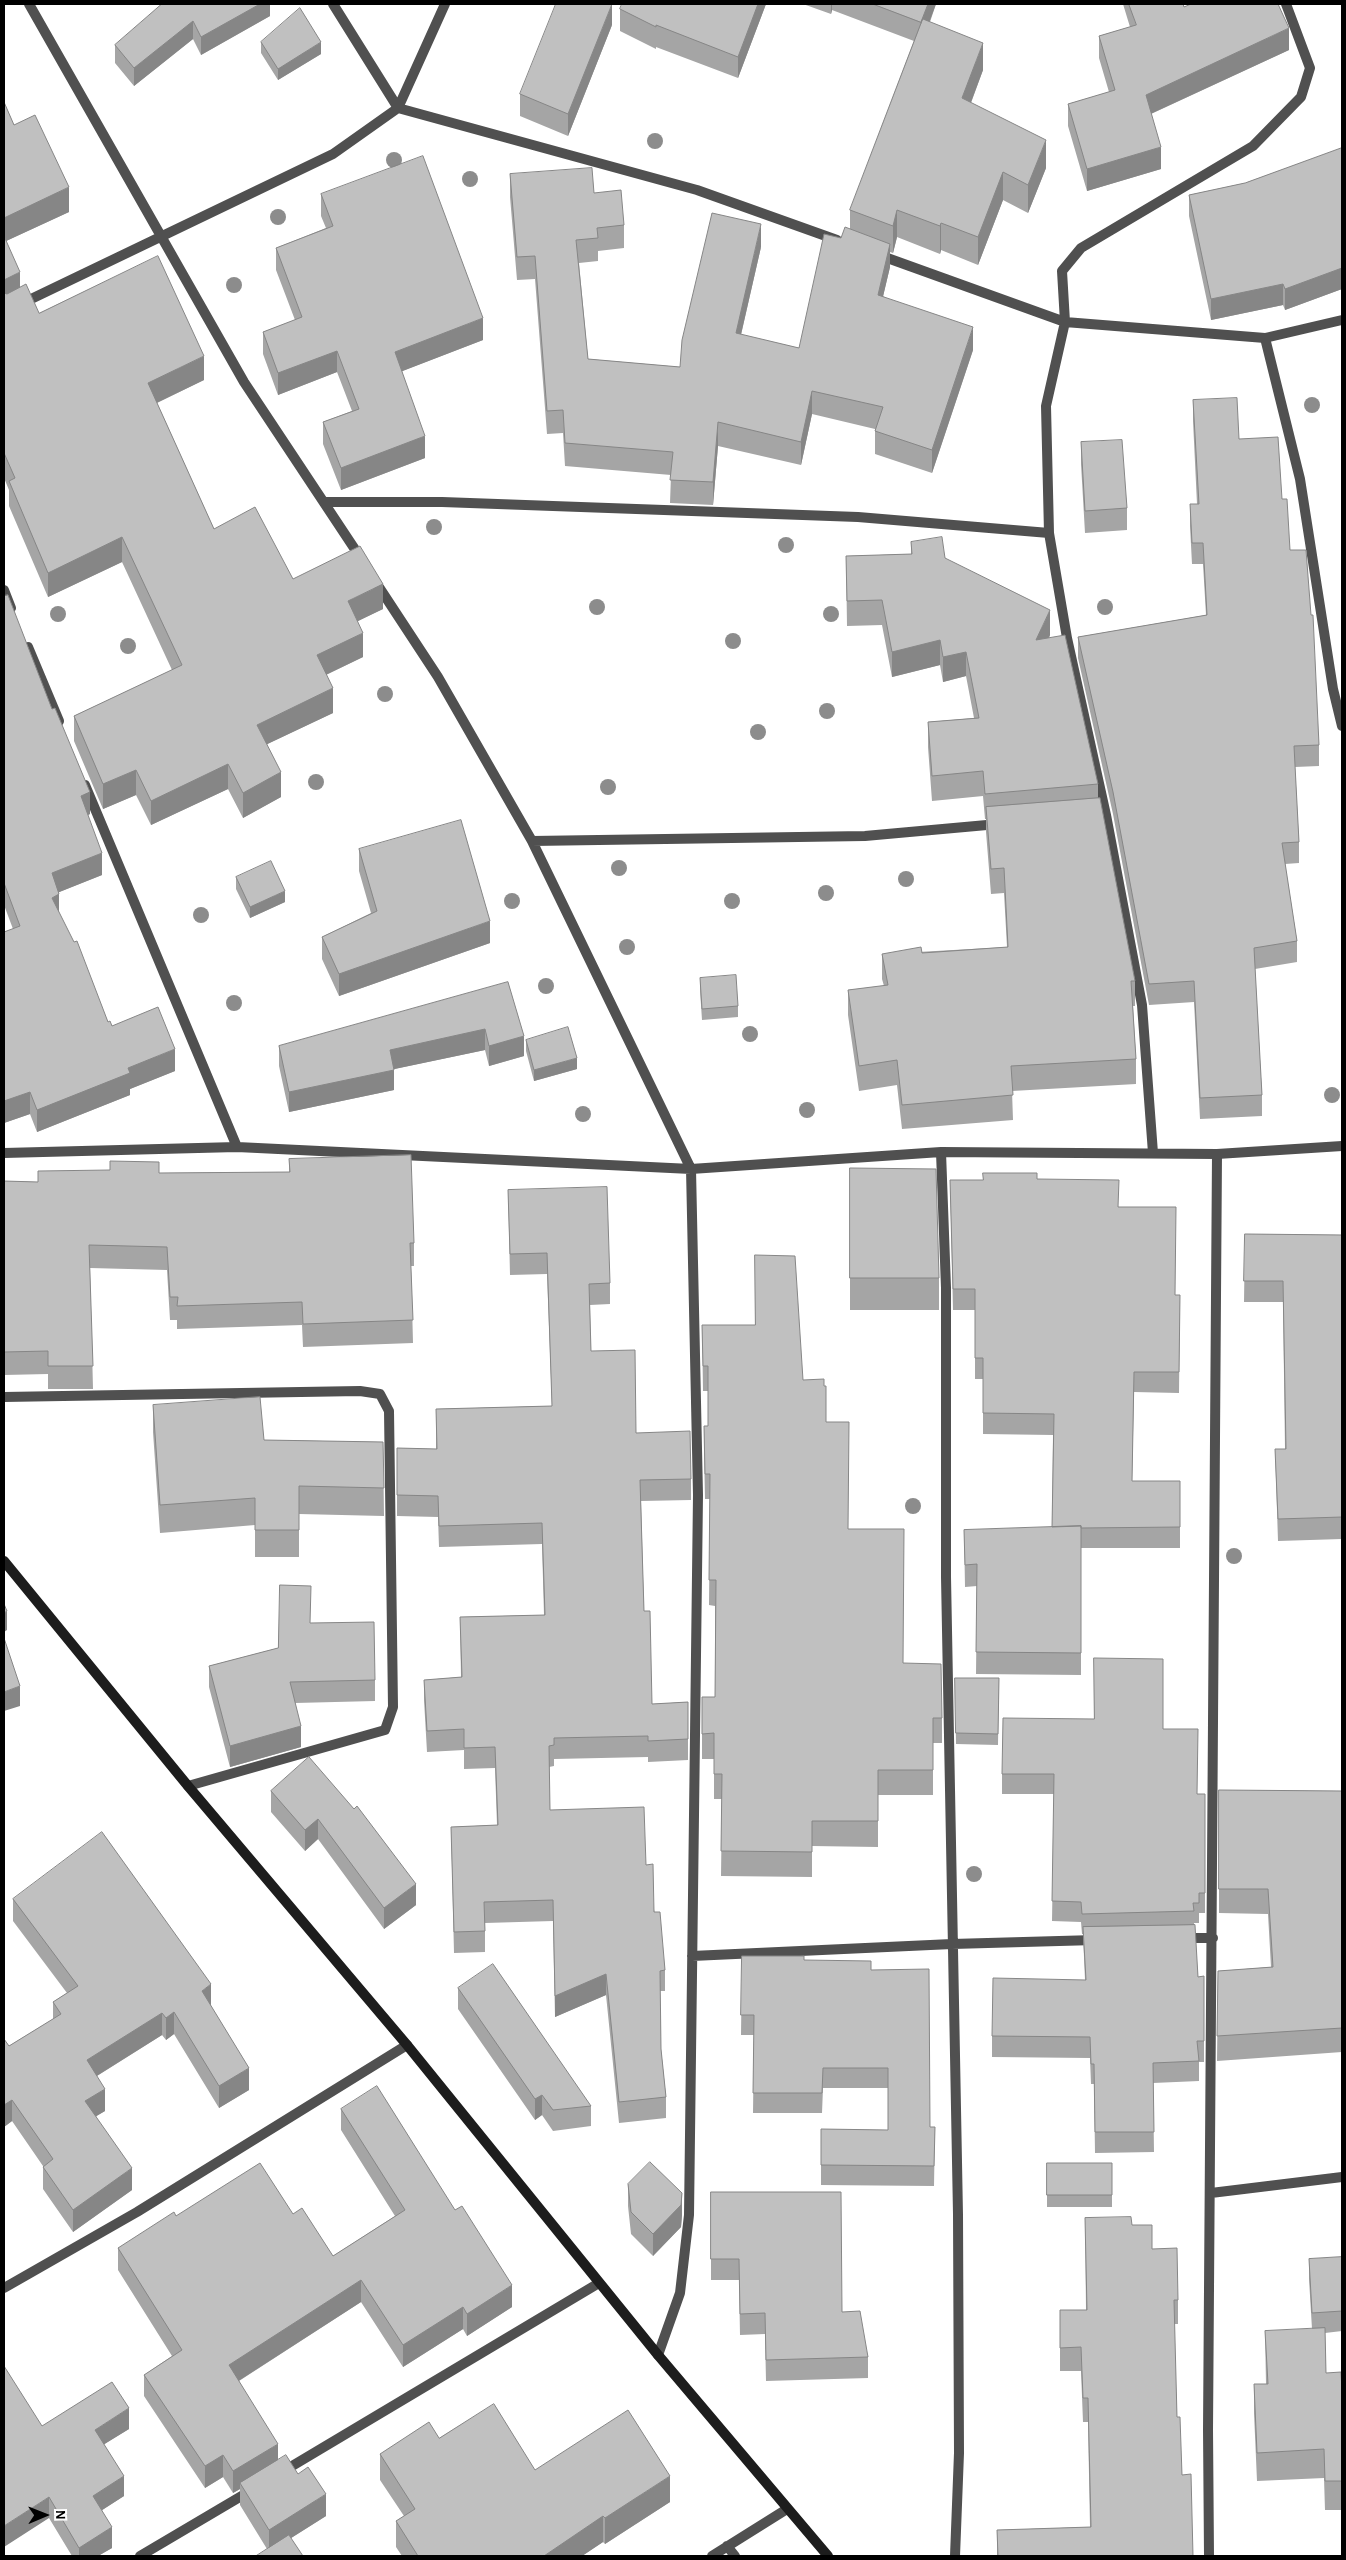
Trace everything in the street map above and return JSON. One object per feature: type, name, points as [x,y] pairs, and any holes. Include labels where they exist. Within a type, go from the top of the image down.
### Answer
[{"type":"street","points":[[29,4],[244,382],[438,677],[532,841],[692,1169],[698,1495],[689,2215],[680,2293],[658,2355]]},
{"type":"street","points":[[333,4],[398,108],[697,190],[844,242]]},
{"type":"street","points":[[4,312],[333,154],[398,108],[445,4]]},
{"type":"street","points":[[1153,1153],[1142,1004],[1101,815],[1049,534],[1046,406],[1065,322],[1062,271],[1081,248],[1253,146],[1300,97],[1310,68],[1286,4]]},
{"type":"street","points":[[872,252],[1065,322],[1265,338],[1342,320]]},
{"type":"street","points":[[1265,338],[1300,479],[1333,689],[1342,726]]},
{"type":"street","points":[[324,502],[442,502],[858,517],[1049,534]]},
{"type":"street","points":[[4,590],[15,617]]},
{"type":"street","points":[[23,636],[61,727]]},
{"type":"street","points":[[80,772],[236,1146]]},
{"type":"street","points":[[532,841],[865,836],[1010,823]]},
{"type":"street","points":[[4,1153],[236,1146],[692,1169],[940,1152],[1217,1154],[1342,1146]]},
{"type":"street","points":[[940,1152],[946,1288],[946,1578],[958,2204],[959,2443],[955,2556]]},
{"type":"street","points":[[1209,2556],[1217,1154]]},
{"type":"street","points":[[4,1397],[360,1391],[380,1394],[389,1411],[393,1707],[385,1730],[188,1786]]},
{"type":"street","points":[[4,1562],[188,1786],[407,2044],[658,2355],[828,2556]]},
{"type":"street","points":[[1174,1939],[1213,1938]]},
{"type":"street","points":[[692,1956],[952,1944],[1106,1940]]},
{"type":"street","points":[[4,2288],[137,2212],[407,2044]]},
{"type":"street","points":[[1211,2193],[1342,2176]]},
{"type":"street","points":[[276,2475],[600,2283]]},
{"type":"street","points":[[140,2556],[259,2486]]},
{"type":"street","points":[[712,2556],[787,2509]]},
{"type":"street","points":[[727,2546],[735,2556]]},
{"type":"building","points":[[162,4],[260,4],[201,37],[193,21],[134,68],[115,45]]},
{"type":"building","points":[[556,4],[612,4],[568,114],[520,94]]},
{"type":"building","points":[[622,4],[758,4],[738,57],[656,25],[656,27],[620,9]]},
{"type":"building","points":[[873,4],[928,4],[921,22]]},
{"type":"building","points":[[1129,4],[1183,4],[1184,7],[1191,4],[1278,4],[1289,28],[1146,95],[1161,147],[1087,169],[1068,104],[1115,90],[1099,36],[1136,25]]},
{"type":"building","points":[[300,8],[321,42],[278,69],[261,42]]},
{"type":"building","points":[[923,19],[983,43],[962,98],[1046,140],[1028,185],[1003,172],[978,237],[941,223],[940,226],[897,210],[893,226],[850,210]]},
{"type":"building","points":[[4,102],[14,125],[35,115],[69,187],[4,218]]},
{"type":"building","points":[[1342,148],[1342,268],[1285,289],[1283,284],[1211,299],[1189,195],[1245,183]]},
{"type":"building","points":[[423,156],[483,318],[395,352],[425,436],[341,468],[323,422],[359,409],[337,351],[278,373],[263,332],[302,317],[276,248],[333,226],[321,194]]},
{"type":"building","points":[[592,168],[594,193],[621,190],[624,225],[597,228],[598,238],[576,240],[588,359],[680,367],[682,340],[712,213],[761,224],[736,333],[799,348],[824,234],[841,238],[845,227],[890,244],[878,295],[973,327],[932,450],[875,431],[883,407],[812,391],[801,442],[718,422],[713,482],[670,480],[673,452],[565,443],[563,410],[547,411],[535,256],[517,257],[510,174]]},
{"type":"building","points":[[4,236],[20,272],[4,280]]},
{"type":"building","points":[[158,256],[204,356],[148,383],[214,529],[255,507],[293,579],[360,546],[383,584],[348,601],[363,633],[317,655],[333,688],[257,725],[281,772],[243,793],[228,764],[151,801],[136,770],[103,784],[74,716],[182,665],[122,537],[48,573],[9,481],[15,478],[4,453],[4,293],[7,294],[26,284],[39,313]]},
{"type":"building","points":[[1237,398],[1239,439],[1278,437],[1282,499],[1287,499],[1290,550],[1306,550],[1311,615],[1313,615],[1319,745],[1294,746],[1299,842],[1282,843],[1297,941],[1254,948],[1262,1095],[1200,1098],[1194,981],[1149,984],[1113,792],[1078,637],[1207,615],[1203,543],[1192,543],[1190,504],[1199,504],[1193,400]]},
{"type":"building","points":[[1122,440],[1127,508],[1085,511],[1081,442]]},
{"type":"building","points":[[942,537],[945,558],[1050,610],[1036,640],[1065,635],[1098,784],[985,794],[983,771],[932,776],[928,722],[979,718],[966,652],[943,657],[940,640],[892,652],[882,600],[847,601],[846,556],[912,554],[911,542]]},
{"type":"building","points":[[8,595],[52,709],[55,708],[90,792],[81,796],[102,853],[52,873],[59,894],[52,898],[74,942],[77,941],[108,1022],[110,1021],[112,1026],[158,1007],[175,1049],[128,1068],[130,1073],[37,1110],[30,1092],[4,1101],[4,932],[20,926],[4,883],[4,596]]},
{"type":"building","points":[[1100,798],[1135,981],[1131,981],[1136,1059],[1011,1066],[1013,1095],[902,1105],[897,1060],[859,1066],[848,990],[888,985],[882,954],[921,947],[922,953],[1008,947],[1004,868],[991,869],[986,807]]},
{"type":"building","points":[[461,820],[490,921],[339,974],[322,937],[377,911],[359,849]]},
{"type":"building","points":[[271,861],[285,891],[250,907],[236,877]]},
{"type":"building","points":[[736,975],[738,1006],[702,1009],[700,978]]},
{"type":"building","points":[[508,982],[524,1036],[489,1046],[485,1029],[390,1050],[394,1070],[289,1092],[279,1046]]},
{"type":"building","points":[[568,1027],[577,1058],[534,1070],[526,1040]]},
{"type":"building","points":[[411,1155],[414,1243],[410,1243],[413,1320],[303,1324],[302,1302],[177,1306],[178,1297],[170,1297],[167,1247],[89,1245],[93,1366],[48,1366],[48,1351],[4,1352],[4,1181],[38,1182],[38,1171],[110,1170],[110,1161],[159,1162],[159,1173],[290,1172],[289,1159]]},
{"type":"building","points":[[850,1168],[936,1169],[939,1278],[850,1278]]},
{"type":"building","points":[[983,1173],[1037,1173],[1037,1179],[1119,1180],[1118,1207],[1176,1207],[1175,1295],[1180,1295],[1179,1372],[1134,1372],[1132,1481],[1180,1481],[1180,1527],[1052,1527],[1054,1414],[983,1413],[983,1358],[975,1358],[975,1289],[953,1289],[950,1180],[983,1180]]},
{"type":"building","points":[[607,1187],[610,1283],[589,1284],[591,1351],[635,1350],[636,1433],[690,1431],[691,1479],[640,1480],[644,1611],[650,1611],[652,1704],[688,1702],[688,1739],[648,1741],[648,1736],[554,1738],[554,1745],[549,1746],[550,1810],[644,1807],[646,1865],[653,1864],[654,1912],[660,1912],[665,1970],[660,1971],[661,2049],[666,2097],[619,2102],[606,1974],[555,1996],[553,1900],[484,1902],[485,1931],[454,1932],[451,1827],[498,1825],[495,1747],[464,1748],[464,1729],[427,1731],[424,1680],[462,1677],[460,1617],[545,1615],[542,1523],[439,1526],[438,1496],[397,1495],[397,1448],[437,1449],[436,1409],[552,1406],[547,1253],[510,1254],[508,1190]]},
{"type":"building","points":[[1245,1234],[1342,1235],[1342,1517],[1278,1519],[1275,1449],[1286,1449],[1283,1281],[1244,1281]]},
{"type":"building","points":[[755,1255],[795,1256],[803,1380],[824,1379],[824,1386],[826,1386],[826,1422],[849,1422],[848,1529],[904,1529],[903,1663],[941,1664],[942,1718],[933,1718],[933,1770],[878,1770],[878,1821],[812,1821],[812,1852],[721,1851],[722,1774],[714,1774],[714,1733],[702,1734],[702,1697],[715,1697],[716,1580],[709,1580],[710,1474],[705,1474],[704,1426],[708,1426],[708,1366],[703,1366],[702,1325],[755,1325]]},
{"type":"building","points":[[260,1397],[264,1440],[383,1442],[384,1488],[299,1486],[299,1530],[255,1530],[255,1498],[160,1505],[153,1405]]},
{"type":"building","points":[[1081,1526],[1081,1653],[976,1652],[977,1564],[965,1565],[964,1530]]},
{"type":"building","points":[[280,1585],[311,1586],[310,1623],[374,1622],[375,1680],[290,1682],[301,1726],[230,1746],[209,1666],[278,1648]]},
{"type":"building","points":[[4,1638],[20,1686],[4,1692]]},
{"type":"building","points":[[1094,1658],[1163,1659],[1163,1729],[1198,1729],[1197,1794],[1205,1794],[1205,1893],[1199,1893],[1199,1903],[1193,1903],[1194,1911],[1082,1914],[1081,1902],[1052,1901],[1054,1774],[1002,1774],[1003,1718],[1094,1719]]},
{"type":"building","points":[[955,1678],[999,1678],[998,1734],[956,1733]]},
{"type":"building","points":[[309,1757],[354,1809],[357,1806],[416,1884],[384,1908],[318,1819],[305,1830],[271,1791]]},
{"type":"building","points":[[1219,1790],[1342,1791],[1342,2028],[1217,2036],[1218,1971],[1273,1967],[1268,1889],[1219,1889]]},
{"type":"building","points":[[102,1832],[211,1984],[202,1991],[249,2068],[219,2086],[174,2012],[166,2018],[162,2013],[87,2060],[105,2089],[85,2101],[132,2168],[73,2210],[43,2167],[53,2159],[12,2100],[4,2105],[4,2039],[9,2046],[61,2014],[53,2002],[78,1986],[13,1899]]},
{"type":"building","points":[[1195,1925],[1198,1977],[1204,1976],[1204,2041],[1197,2041],[1199,2061],[1153,2063],[1154,2132],[1095,2132],[1094,2064],[1091,2064],[1090,2037],[992,2036],[993,1978],[1086,1980],[1083,1927]]},
{"type":"building","points":[[742,1956],[804,1956],[804,1960],[871,1961],[871,1970],[929,1969],[930,2127],[935,2127],[934,2166],[821,2165],[821,2129],[888,2130],[888,2068],[823,2068],[822,2093],[753,2093],[754,2015],[741,2015]]},
{"type":"building","points":[[493,1964],[591,2106],[553,2110],[542,2095],[535,2099],[458,1988]]},
{"type":"building","points":[[377,2086],[455,2210],[462,2206],[512,2285],[467,2314],[463,2307],[403,2345],[361,2280],[229,2365],[278,2444],[233,2471],[223,2455],[205,2466],[144,2375],[182,2350],[118,2248],[174,2212],[176,2216],[260,2163],[293,2214],[302,2208],[333,2256],[405,2210],[341,2109]]},
{"type":"building","points":[[650,2162],[682,2193],[681,2205],[653,2234],[631,2212],[628,2184]]},
{"type":"building","points":[[1047,2163],[1112,2163],[1112,2195],[1047,2195]]},
{"type":"building","points":[[711,2192],[841,2192],[842,2312],[860,2311],[868,2357],[766,2360],[765,2313],[740,2314],[739,2259],[711,2259]]},
{"type":"building","points":[[1131,2217],[1132,2225],[1152,2225],[1152,2249],[1177,2248],[1178,2300],[1174,2300],[1177,2417],[1180,2417],[1182,2475],[1191,2474],[1193,2556],[998,2556],[997,2530],[1091,2527],[1088,2398],[1083,2398],[1081,2347],[1060,2348],[1060,2310],[1087,2310],[1085,2218]]},
{"type":"building","points":[[1342,2257],[1342,2311],[1312,2313],[1309,2259]]},
{"type":"building","points":[[1325,2328],[1326,2373],[1341,2372],[1342,2481],[1325,2481],[1324,2449],[1257,2453],[1254,2384],[1268,2384],[1265,2331]]},
{"type":"building","points":[[4,2366],[42,2426],[112,2382],[129,2408],[95,2430],[124,2476],[93,2496],[112,2527],[79,2548],[49,2497],[4,2526]]},
{"type":"building","points":[[494,2404],[535,2470],[628,2410],[670,2476],[605,2518],[603,2516],[544,2556],[418,2556],[396,2521],[415,2509],[380,2454],[429,2422],[439,2438]]},
{"type":"building","points":[[286,2455],[298,2474],[308,2467],[326,2494],[269,2530],[240,2483]]},
{"type":"building","points":[[289,2535],[303,2556],[256,2556]]}]
